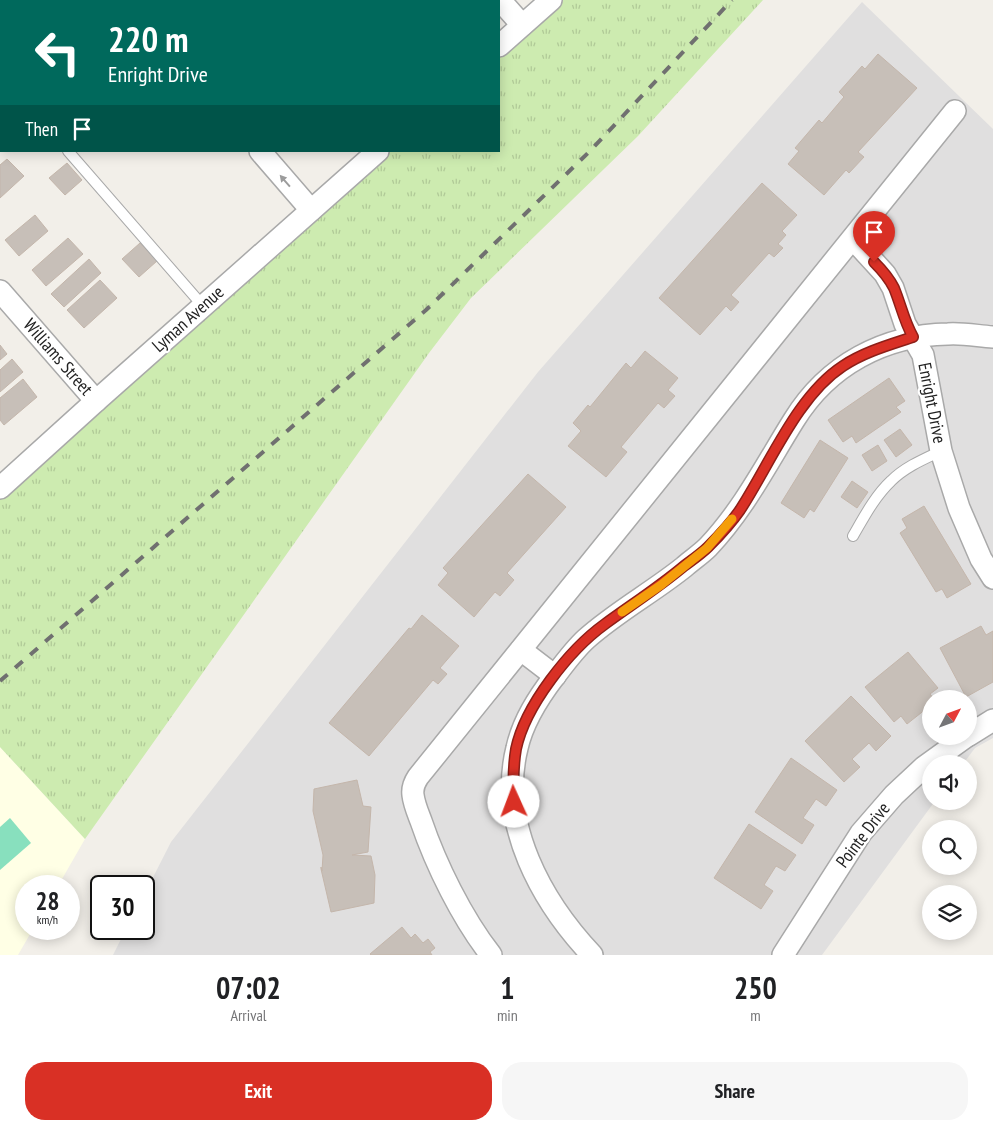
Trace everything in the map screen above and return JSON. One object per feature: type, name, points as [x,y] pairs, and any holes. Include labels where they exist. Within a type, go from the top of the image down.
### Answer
[{"type":"street","points":[[500,0],[522,25]]},
{"type":"street","points":[[500,45],[551,0]]},
{"type":"street","points":[[491,955],[449,888],[428,843],[413,795],[413,785],[955,111]]},
{"type":"street","points":[[261,152],[310,210]]},
{"type":"street","name":"Lyman Avenue","points":[[0,488],[377,152]]},
{"type":"street","name":"Enright Drive","points":[[853,239],[885,274],[893,288],[905,324],[924,355],[941,451],[959,508],[981,559],[993,578]]},
{"type":"street","name":"Williams Street","points":[[0,290],[96,402]]},
{"type":"street","points":[[592,955],[575,936],[548,898],[527,854],[515,822],[512,782],[516,748],[528,715],[568,659],[591,635],[661,585],[707,548],[739,511],[796,417],[822,384],[843,366],[870,351],[913,337],[949,334],[993,337]]},
{"type":"street","points":[[521,650],[555,676]]},
{"type":"street","name":"Pointe Drive","points":[[978,730],[993,720]]},
{"type":"street","name":"Pointe Drive","points":[[783,955],[861,833],[894,795],[924,767],[955,745]]},
{"type":"lane","points":[[69,152],[203,306]]},
{"type":"lane","points":[[853,536],[870,507],[891,481],[917,462],[941,451]]},
{"type":"shaded area","points":[[862,2],[993,129],[993,738],[975,748],[970,755],[922,755],[922,810],[928,810],[822,955],[113,955],[120,940],[155,940],[154,875],[171,842],[538,372]]},
{"type":"shaded area","points":[[0,747],[85,839],[64,875],[15,875],[15,940],[27,940],[18,955],[0,955]]},
{"type":"green space","points":[[553,0],[763,0],[638,136],[471,298],[429,353],[85,839],[0,747],[0,489],[381,152],[500,152],[500,47]]},
{"type":"green space","points":[[10,818],[31,843],[0,870],[0,827]]},
{"type":"building","points":[[878,54],[917,88],[858,152],[864,157],[849,173],[846,170],[824,195],[788,164],[799,151],[795,148],[819,120],[822,123],[844,97],[839,92],[862,66],[865,69]]},
{"type":"building","points":[[7,159],[24,176],[0,198],[0,165]]},
{"type":"building","points":[[67,163],[82,180],[65,195],[49,178]]},
{"type":"building","points":[[762,183],[797,215],[782,231],[786,235],[778,244],[783,248],[774,257],[769,253],[731,295],[739,302],[731,311],[726,306],[700,335],[659,298]]},
{"type":"building","points":[[35,215],[48,231],[19,256],[5,240]]},
{"type":"building","points":[[68,238],[83,254],[46,286],[32,270]]},
{"type":"building","points":[[140,243],[157,261],[139,277],[122,259]]},
{"type":"building","points":[[89,259],[101,273],[64,307],[51,294]]},
{"type":"building","points":[[100,280],[117,298],[84,328],[67,310]]},
{"type":"building","points":[[0,345],[7,354],[0,360]]},
{"type":"building","points":[[645,351],[678,378],[668,390],[675,396],[664,408],[658,403],[621,447],[627,452],[606,477],[568,446],[581,431],[573,423],[588,405],[590,407],[626,363],[631,368]]},
{"type":"building","points":[[12,359],[23,372],[0,392],[0,370]]},
{"type":"building","points":[[889,378],[905,401],[896,407],[901,412],[856,443],[852,436],[843,442],[828,420]]},
{"type":"building","points":[[23,379],[37,397],[4,425],[0,420],[0,398]]},
{"type":"building","points":[[900,429],[912,445],[896,457],[884,440]]},
{"type":"building","points":[[820,440],[848,458],[814,512],[810,509],[804,518],[781,503]]},
{"type":"building","points":[[878,445],[887,461],[872,471],[862,455]]},
{"type":"building","points":[[528,474],[566,507],[507,573],[514,580],[500,596],[495,592],[474,617],[438,585],[448,573],[443,568]]},
{"type":"building","points":[[852,481],[868,492],[857,508],[841,497]]},
{"type":"building","points":[[924,506],[971,584],[947,598],[942,589],[936,592],[900,533],[907,528],[902,519]]},
{"type":"building","points":[[422,615],[459,646],[440,668],[447,674],[438,684],[433,680],[369,756],[329,723]]},
{"type":"building","points":[[981,626],[986,635],[993,631],[993,682],[978,690],[962,690],[940,648]]},
{"type":"building","points":[[908,652],[938,688],[935,690],[922,690],[922,712],[907,724],[901,716],[894,722],[865,687]]},
{"type":"building","points":[[851,696],[891,736],[876,751],[869,743],[852,759],[860,767],[844,782],[805,741]]},
{"type":"building","points":[[791,758],[837,790],[826,806],[816,799],[803,818],[814,825],[802,844],[755,812]]},
{"type":"building","points":[[357,780],[363,806],[371,807],[368,852],[352,855],[371,856],[375,875],[374,903],[331,912],[321,869],[321,867],[322,871],[323,855],[313,811],[314,789]]},
{"type":"building","points":[[749,824],[796,855],[785,871],[776,866],[764,885],[773,891],[761,909],[714,878]]},
{"type":"building","points":[[402,927],[411,938],[415,934],[423,943],[428,939],[435,948],[430,952],[432,955],[370,954]]},
{"type":"railway","points":[[0,681],[426,310],[590,151],[732,0]]},
{"type":"slow traffic","points":[[622,612],[661,585],[707,548],[732,519]]},
{"type":"route","points":[[514,802],[512,782],[516,748],[528,715],[545,688],[568,659],[585,640],[603,625],[661,585],[707,548],[739,511],[796,417],[822,384],[843,366],[870,351],[913,337],[905,324],[893,288],[885,274],[874,262]]}]
